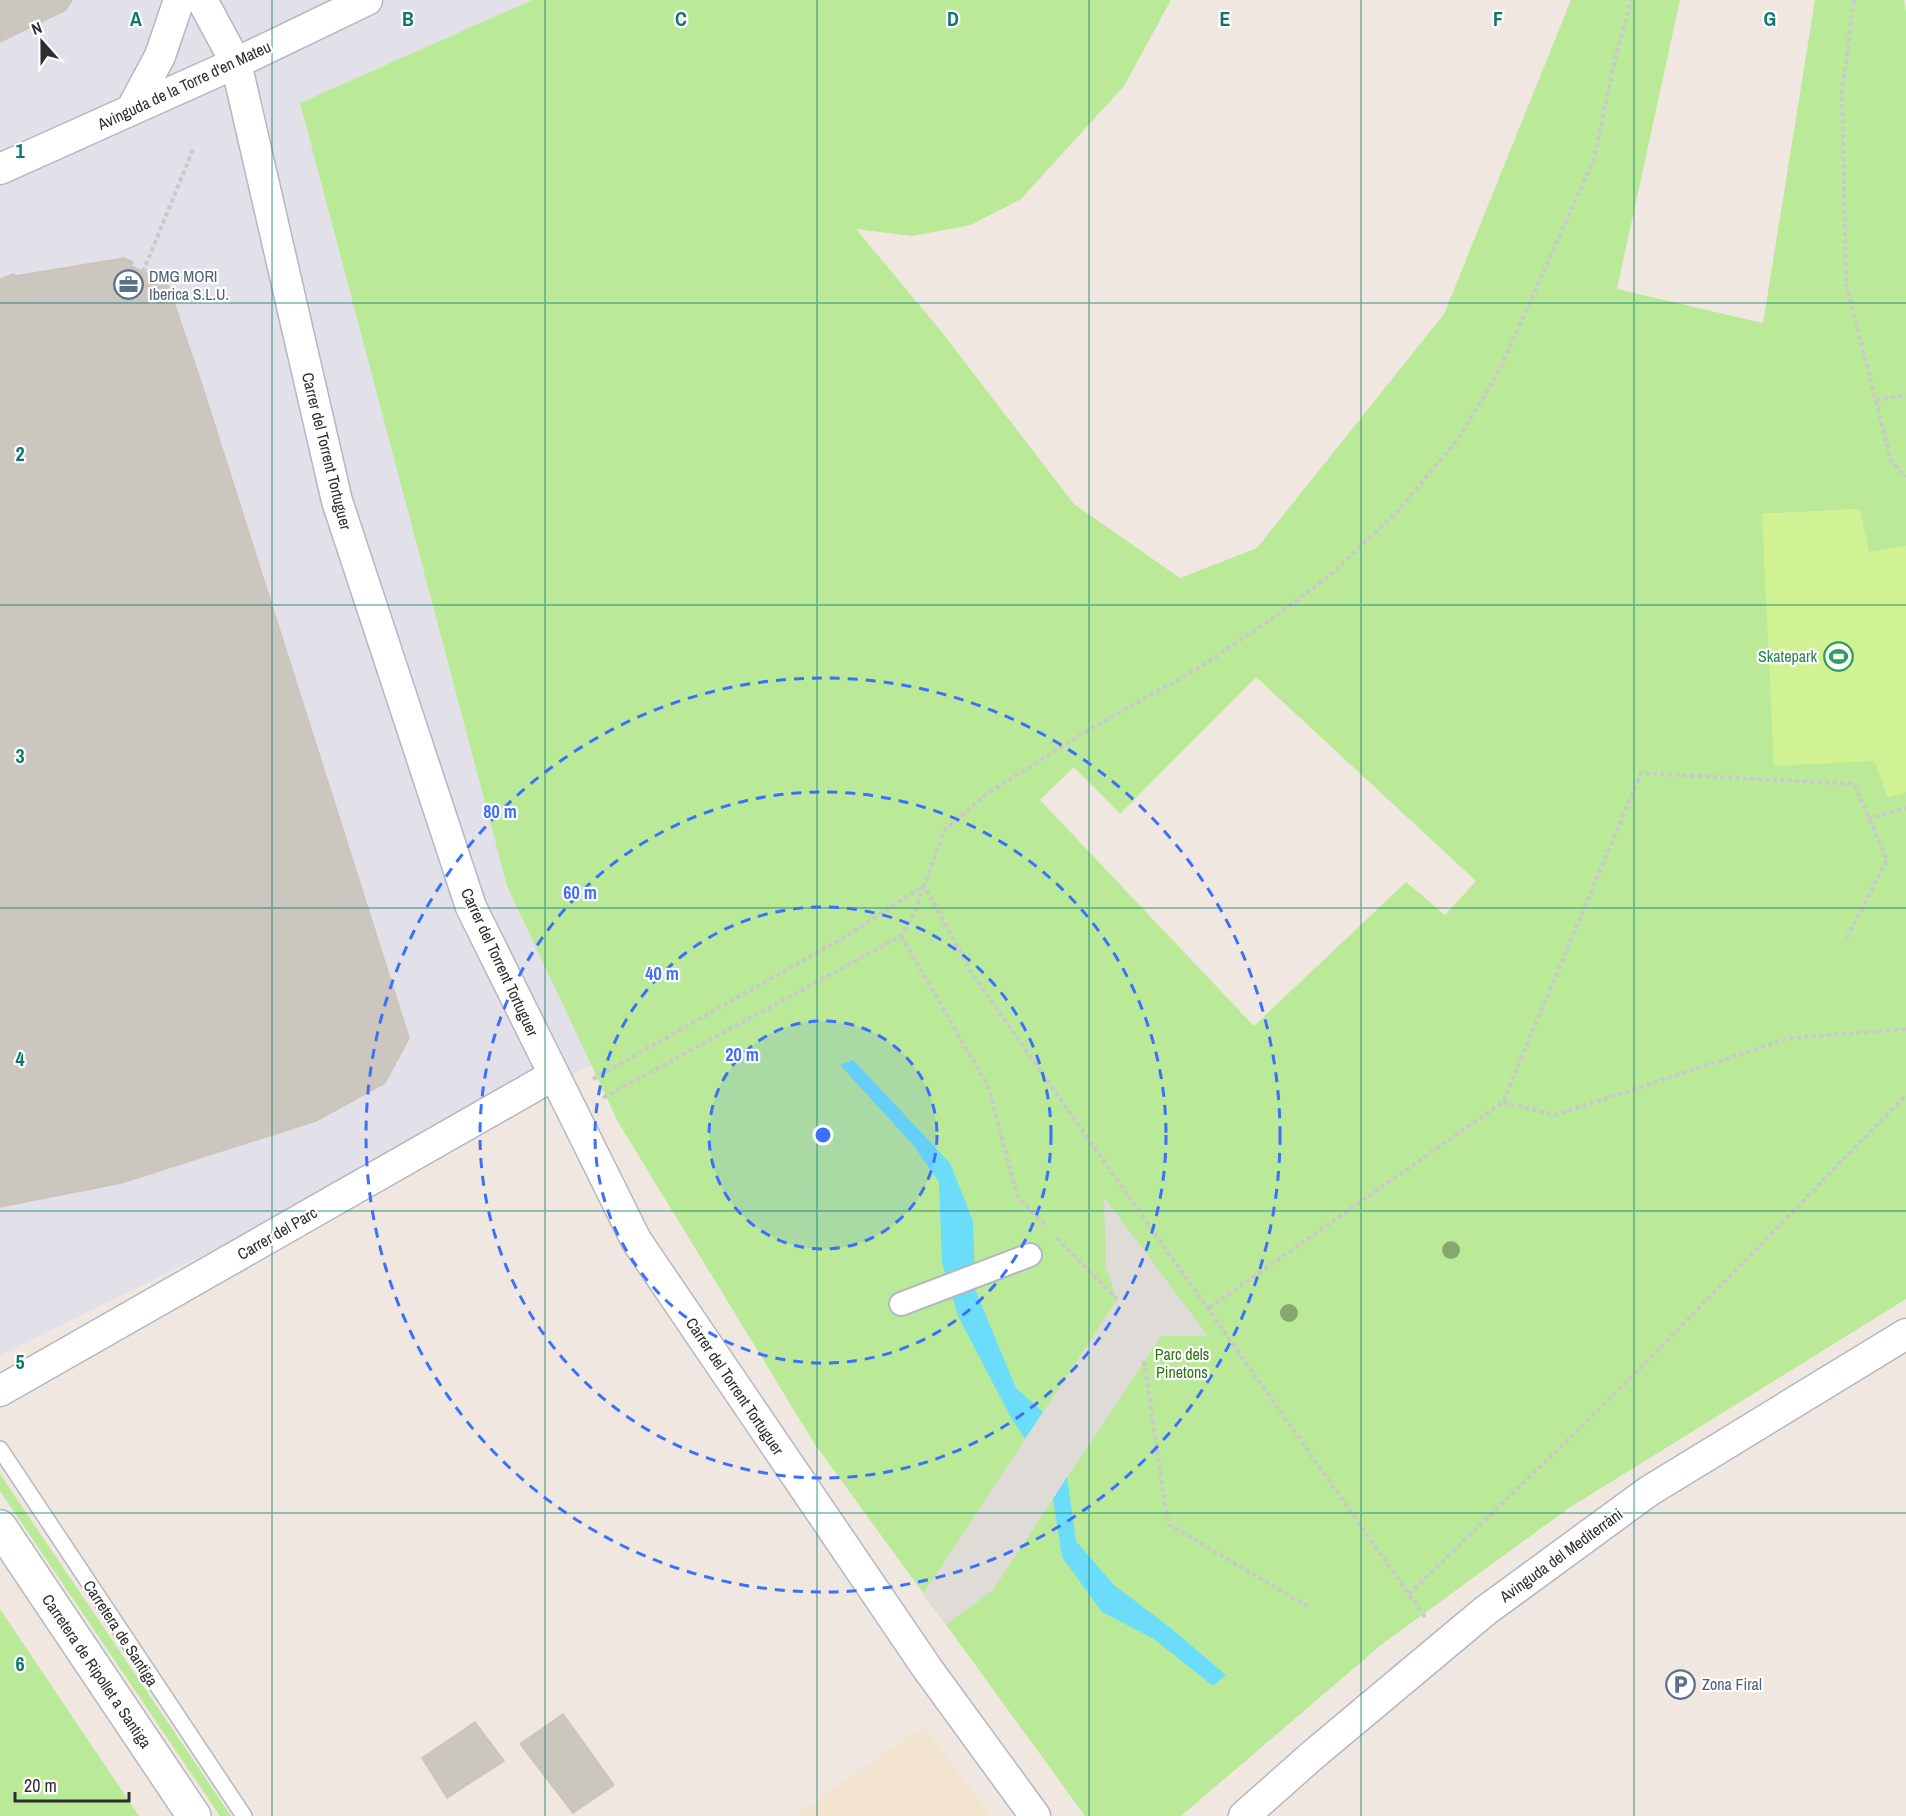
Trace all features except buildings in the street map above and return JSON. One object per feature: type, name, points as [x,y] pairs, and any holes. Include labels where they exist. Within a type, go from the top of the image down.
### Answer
[{"type":"main road","name":"Carretera de Ripollet a Santiga","points":[[0,1527],[194,1816]]},
{"type":"street","points":[[131,110],[160,56],[179,0]]},
{"type":"street","name":"Carrer del Torrent Tortuguer","points":[[202,0],[236,63],[337,501],[471,907],[636,1240],[927,1668],[1035,1816]]},
{"type":"street","name":"Avinguda de la Torre d'en Mateu","points":[[0,169],[236,63],[367,0]]},
{"type":"street","name":"Carrer del Parc","points":[[0,1391],[564,1095]]},
{"type":"street","points":[[901,1304],[1030,1255]]},
{"type":"street","name":"Avinguda del Mediterràni","points":[[1244,1816],[1485,1611],[1649,1491],[1906,1334]]},
{"type":"lane","name":"Carretera de Santiga","points":[[0,1449],[244,1816]]},
{"type":"path","points":[[564,1095],[606,1096],[901,936],[916,909],[944,831],[986,794],[1097,725],[1197,669],[1270,620],[1329,576],[1397,512],[1458,439],[1499,371],[1594,159],[1631,0]]},
{"type":"path","points":[[1854,0],[1842,91],[1846,283],[1892,461],[1906,477]]},
{"type":"path","points":[[143,272],[194,147]]},
{"type":"path","points":[[1876,400],[1906,395]]},
{"type":"path","points":[[1209,1308],[1503,1102],[1641,773],[1854,784],[1887,860],[1846,940]]},
{"type":"path","points":[[1868,819],[1906,808]]},
{"type":"path","points":[[564,1095],[845,937],[924,886]]},
{"type":"path","points":[[924,886],[973,975],[1409,1594],[1623,1386],[1906,1095]]},
{"type":"path","points":[[901,936],[988,1086],[1018,1198],[1117,1299]]},
{"type":"path","points":[[1503,1102],[1555,1115],[1790,1038],[1906,1029]]},
{"type":"path","points":[[1144,1361],[1168,1524],[1309,1607]]},
{"type":"shaded area","points":[[0,0],[532,0],[300,103],[507,886],[591,1065],[0,1355]]},
{"type":"shaded area","points":[[1104,1197],[1208,1336],[1161,1336],[993,1590],[946,1625],[923,1594],[1117,1300],[1106,1267]]},
{"type":"shaded area","points":[[924,1727],[991,1816],[793,1816]]},
{"type":"green space","name":"Parc dels Pinetons","points":[[532,0],[1171,0],[1124,86],[1021,199],[971,225],[912,236],[856,229],[941,331],[1074,504],[1180,578],[1257,548],[1444,314],[1571,0],[1680,0],[1617,289],[1763,323],[1815,0],[1904,0],[1906,13],[1906,546],[1869,552],[1859,509],[1762,514],[1875,761],[1888,797],[1906,792],[1906,1299],[1569,1508],[1381,1645],[1181,1816],[1085,1816],[814,1443],[618,1122],[507,886],[300,103]],"holes":[[[1256,677],[1476,881],[1445,915],[1406,882],[1254,1026],[1040,800],[1074,767],[1120,814]]]},
{"type":"green space","name":"Skatepark","points":[[1859,509],[1869,552],[1906,546],[1906,792],[1888,797],[1875,761],[1774,766],[1762,514]]},
{"type":"green space","points":[[0,1474],[231,1816],[220,1816],[0,1491]]},
{"type":"green space","points":[[0,1609],[139,1816],[0,1816]]},
{"type":"water","points":[[853,1060],[950,1163],[973,1221],[975,1289],[1016,1388],[1043,1412],[1025,1439],[1010,1416],[958,1316],[942,1263],[939,1182],[914,1146],[840,1065]]},
{"type":"water","points":[[1067,1477],[1076,1541],[1114,1585],[1172,1629],[1226,1675],[1213,1686],[1154,1639],[1102,1612],[1062,1557],[1053,1499]]},
{"type":"place","name":"DMG MORI Iberica S.L.U.","points":[[128,285]]},
{"type":"place","name":"Skatepark","points":[[1838,656]]},
{"type":"place","name":"Zona Firal","points":[[1681,1684]]}]
